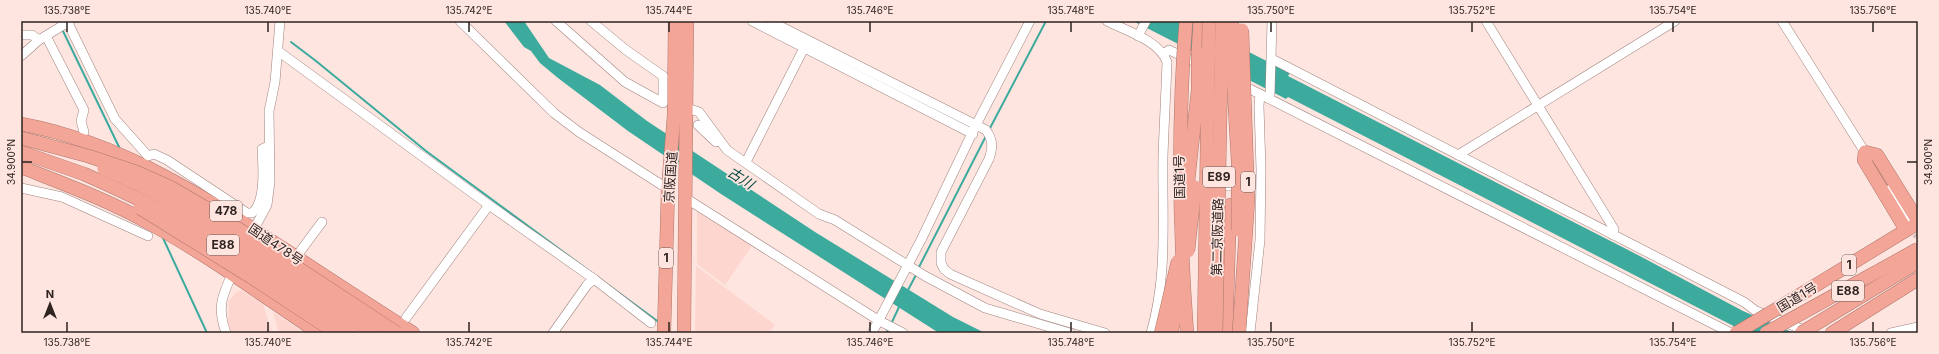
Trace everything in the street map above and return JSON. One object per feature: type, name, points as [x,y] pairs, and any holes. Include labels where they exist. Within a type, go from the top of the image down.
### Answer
[{"type":"highway","name":"京阪国道","points":[[664,333],[668,186],[674,114],[675,21]]},
{"type":"highway","name":"京阪国道","points":[[684,333],[687,196],[692,124],[687,108],[687,21]]},
{"type":"highway","name":"国道1号","points":[[1186,21],[1180,106],[1179,175],[1187,333]]},
{"type":"highway","points":[[1171,333],[1184,274],[1192,216],[1200,21]]},
{"type":"highway","name":"第二京阪道路","points":[[1204,333],[1209,21]]},
{"type":"highway","name":"第二京阪道路","points":[[1216,333],[1222,21]]},
{"type":"highway","points":[[1232,21],[1239,204],[1237,333]]},
{"type":"highway","name":"1","points":[[1237,333],[1241,312],[1248,200],[1242,26]]},
{"type":"highway","points":[[1226,333],[1233,74]]},
{"type":"highway","points":[[1161,333],[1178,257],[1198,90]]},
{"type":"highway","name":"国道478号","points":[[21,124],[93,145],[156,171],[216,204],[406,328]]},
{"type":"highway","points":[[21,139],[101,160],[136,172],[172,188],[406,328]]},
{"type":"highway","name":"E88","points":[[21,139],[88,162],[173,202],[230,236],[375,333]]},
{"type":"highway","name":"E88","points":[[21,152],[84,174],[141,200],[194,228],[254,265],[352,333]]},
{"type":"highway","points":[[1865,152],[1876,155],[1912,223]]},
{"type":"highway","points":[[21,167],[72,187],[148,222],[232,274],[319,333]]},
{"type":"highway","points":[[84,174],[102,189],[140,208],[251,277],[336,333]]},
{"type":"highway","name":"国道1号","points":[[1736,333],[1780,307],[1912,223]]},
{"type":"highway","points":[[1766,333],[1918,249]]},
{"type":"highway","name":"E88","points":[[1777,333],[1918,249]]},
{"type":"highway","name":"E88","points":[[1801,333],[1918,262]]},
{"type":"highway","points":[[1832,333],[1918,279]]},
{"type":"street","points":[[21,56],[44,37],[68,21],[115,119],[148,156],[154,154],[167,160],[247,213],[252,213],[256,210],[260,199],[263,169],[262,149],[268,146]]},
{"type":"street","points":[[226,333],[221,321],[222,298],[232,274],[267,205],[270,182],[268,146],[269,111],[278,51],[280,21]]},
{"type":"street","points":[[460,21],[554,113],[579,132],[668,186]]},
{"type":"street","points":[[556,21],[630,85],[663,103],[663,76]]},
{"type":"street","points":[[591,21],[626,50],[663,76]]},
{"type":"street","points":[[752,21],[804,48],[974,130],[986,130],[992,141],[989,159],[941,252],[941,263],[944,269],[972,285],[1040,314],[1105,333]]},
{"type":"street","points":[[770,21],[974,130]]},
{"type":"street","points":[[872,333],[1030,21]]},
{"type":"street","points":[[1107,21],[1155,46],[1164,54],[1167,62],[1164,266],[1160,293],[1151,333]]},
{"type":"street","points":[[1250,333],[1260,240],[1259,106],[1266,96],[1272,60],[1272,21]]},
{"type":"street","points":[[1486,21],[1614,229],[1613,235]]},
{"type":"street","points":[[1458,155],[1675,21]]},
{"type":"street","points":[[1782,21],[1865,152]]},
{"type":"street","points":[[1138,36],[1145,24]]},
{"type":"street","points":[[21,35],[44,37]]},
{"type":"street","points":[[44,37],[84,110],[82,121],[84,132]]},
{"type":"street","points":[[746,162],[804,48]]},
{"type":"street","points":[[1164,54],[1169,50],[1266,96],[1731,333]]},
{"type":"street","points":[[278,51],[594,279],[651,323]]},
{"type":"street","points":[[1272,60],[1744,302],[1756,311],[1813,333]]},
{"type":"street","points":[[663,76],[674,67]]},
{"type":"street","points":[[621,78],[627,77],[660,100]]},
{"type":"street","points":[[687,108],[699,112],[727,150]]},
{"type":"street","points":[[692,124],[711,136],[721,148],[746,162],[819,214],[835,220],[907,266],[985,308],[1070,333]]},
{"type":"street","points":[[92,150],[117,202]]},
{"type":"street","points":[[1164,185],[1260,186]]},
{"type":"street","points":[[21,188],[62,197],[127,223],[148,236]]},
{"type":"street","points":[[687,196],[899,332]]},
{"type":"street","points":[[406,328],[429,297],[425,293],[489,204]]},
{"type":"street","points":[[296,257],[322,222]]},
{"type":"street","points":[[553,333],[587,285],[594,279]]},
{"type":"street","points":[[1891,333],[1918,327]]},
{"type":"shaded area","points":[[697,209],[753,244],[725,285],[697,264]]},
{"type":"shaded area","points":[[696,266],[775,325],[769,333],[695,333]]},
{"type":"shaded area","points":[[242,290],[263,304],[272,333],[232,333],[228,323],[229,301],[236,292]]},
{"type":"shaded area","points":[[273,312],[305,333],[279,333]]},
{"type":"water","points":[[504,21],[524,21],[549,58],[600,85],[647,121],[815,232],[953,317],[985,333],[939,333],[721,194],[628,131],[558,78],[540,63],[531,51],[524,47]]},
{"type":"water","points":[[1133,21],[1188,21],[1290,73],[1288,76],[1636,254],[1743,311],[1794,333],[1747,333],[1288,97],[1286,99]]},
{"type":"waterway","points":[[989,130],[1046,21]]},
{"type":"waterway","points":[[62,29],[120,149]]},
{"type":"waterway","points":[[291,42],[426,151],[660,323]]},
{"type":"waterway","points":[[918,269],[986,136]]},
{"type":"waterway","points":[[163,238],[207,333]]},
{"type":"waterway","points":[[907,292],[917,273]]},
{"type":"waterway","points":[[891,324],[900,305]]},
{"type":"waterway","points":[[886,333],[889,328]]},
{"type":"tunnel","points":[[1909,222],[1918,236]]},
{"type":"water label","name":"古川","points":[[741,178]]}]
